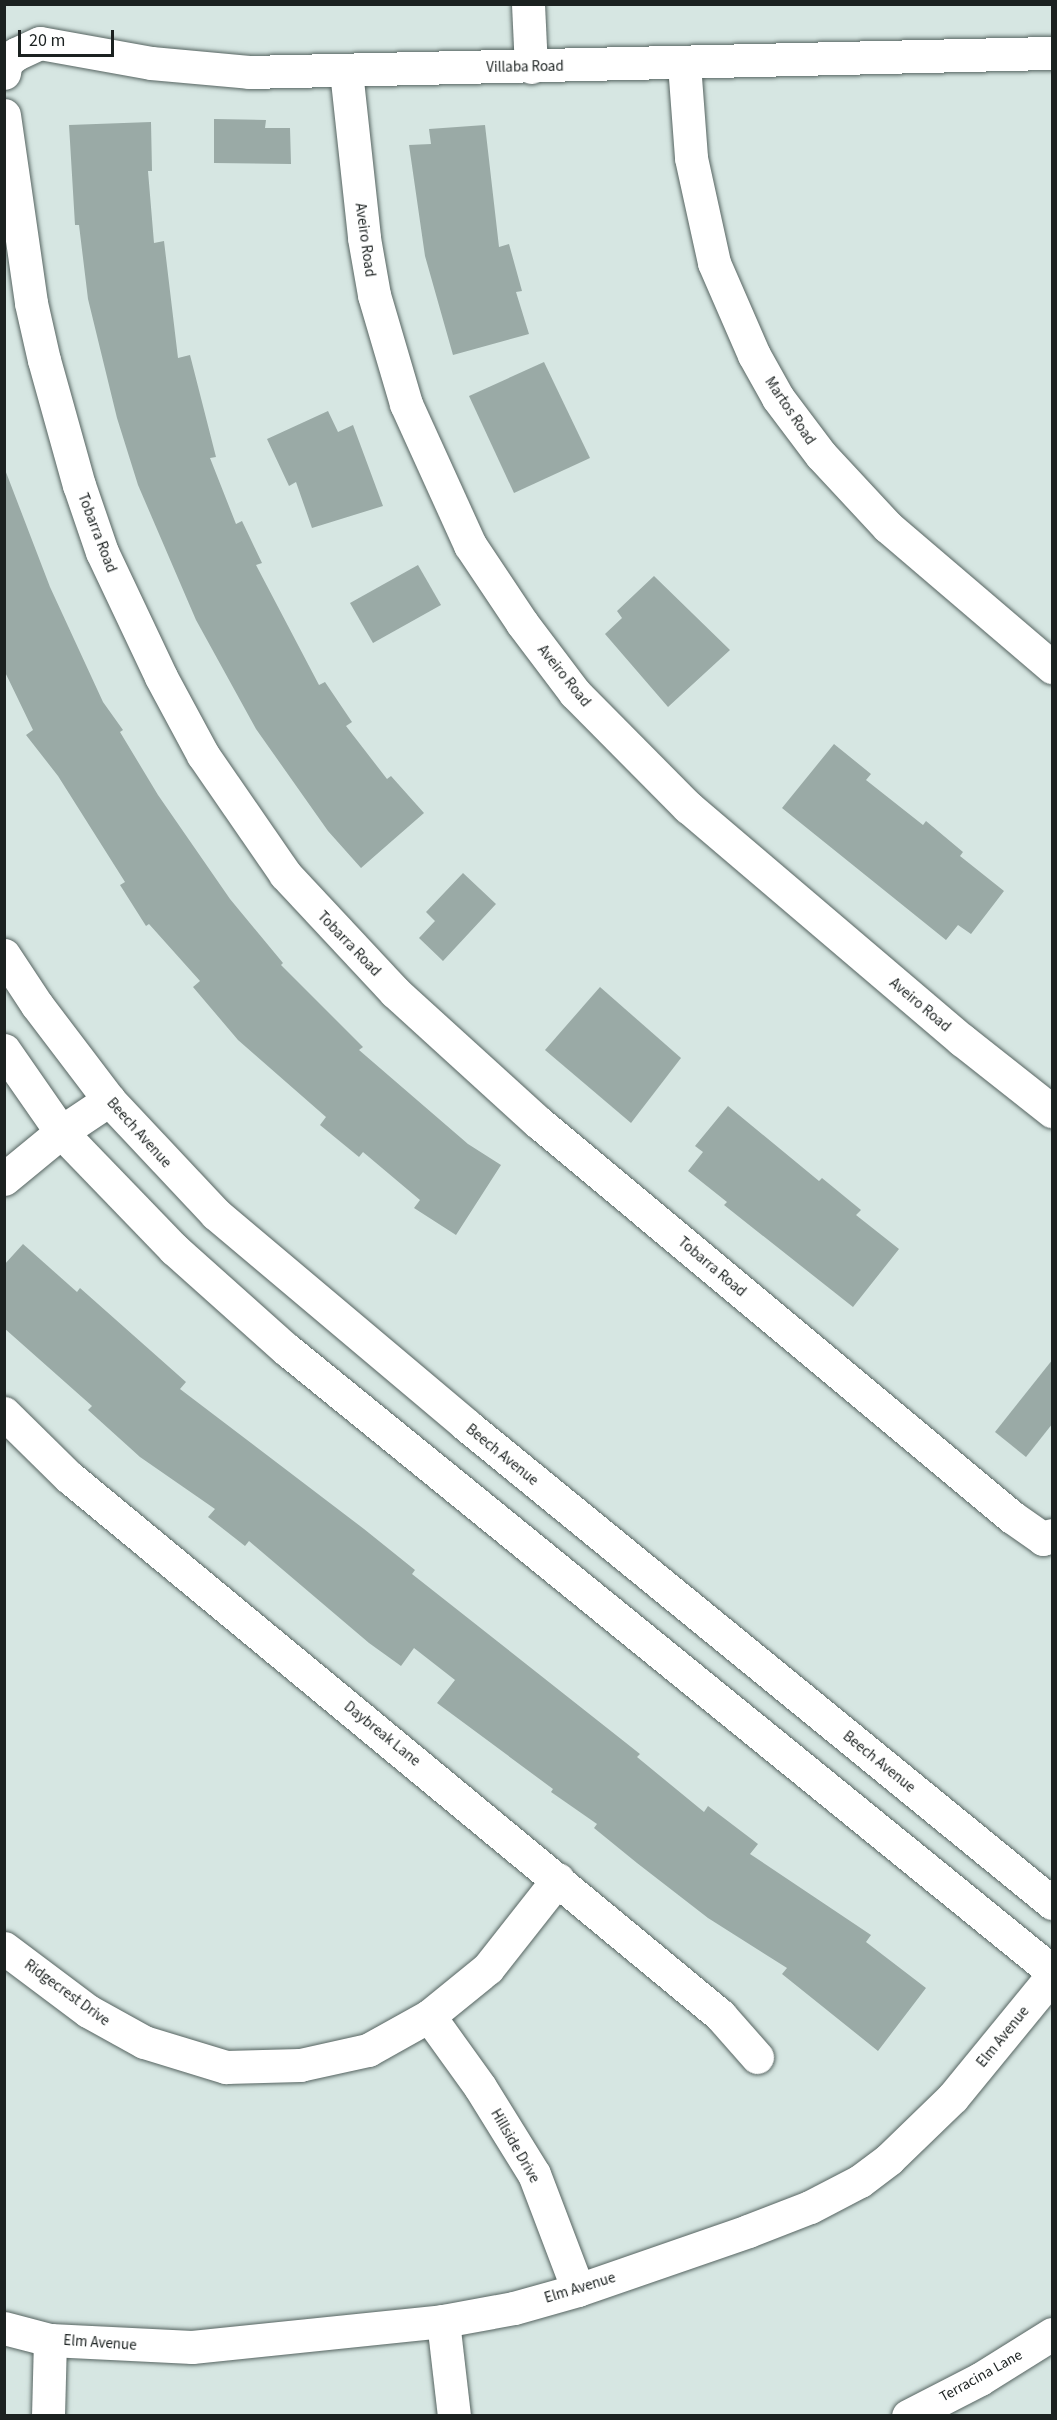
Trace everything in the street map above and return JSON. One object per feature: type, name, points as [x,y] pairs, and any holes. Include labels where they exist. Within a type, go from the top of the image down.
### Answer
[{"type":"street","points":[[528,4],[531,68]]},
{"type":"street","name":"Villaba Road","points":[[5,68],[27,48],[54,43],[151,63],[249,72],[531,68],[1053,53]]},
{"type":"street","name":"Martos Road","points":[[684,64],[691,158],[714,263],[739,325],[778,398],[821,455],[888,527],[1053,667]]},
{"type":"street","name":"Aveiro Road","points":[[346,71],[362,227],[374,295],[406,404],[470,544],[522,623],[575,693],[688,807],[953,1032],[1053,1111]]},
{"type":"street","name":"Tobarra Road","points":[[4,116],[28,281],[44,360],[79,485],[102,552],[161,677],[203,755],[285,874],[380,977],[483,1074],[1012,1517],[1048,1537]]},
{"type":"street","name":"Beech Avenue","points":[[4,955],[37,1005],[109,1100],[216,1214],[304,1290],[1053,1903]]},
{"type":"street","points":[[4,1050],[61,1132],[174,1249],[286,1349],[1053,1974]]},
{"type":"street","points":[[4,1179],[61,1132],[109,1100]]},
{"type":"street","name":"Daybreak Lane","points":[[4,1413],[69,1477],[720,2015],[757,2057]]},
{"type":"street","name":"Ridgecrest Drive","points":[[4,1948],[88,2011],[129,2035],[175,2054],[226,2067],[300,2065],[368,2050],[429,2016],[488,1968],[558,1879]]},
{"type":"street","name":"Elm Avenue","points":[[4,2328],[50,2340],[192,2347],[443,2321],[514,2308],[578,2290],[748,2231],[810,2207],[860,2181],[889,2159],[953,2097],[1053,1974]]},
{"type":"street","name":"Hillside Drive","points":[[429,2016],[480,2087],[534,2174],[578,2290]]},
{"type":"street","points":[[443,2321],[454,2415]]},
{"type":"street","name":"Terracina Lane","points":[[908,2415],[980,2379],[1053,2334]]},
{"type":"street","points":[[48,2415],[50,2340]]},
{"type":"building","points":[[214,119],[266,120],[265,128],[290,128],[291,164],[214,163]]},
{"type":"building","points":[[151,122],[152,171],[148,171],[154,243],[164,241],[178,358],[190,355],[216,457],[210,458],[236,524],[242,521],[262,563],[256,565],[319,685],[325,682],[352,722],[346,726],[387,779],[391,776],[424,813],[361,868],[328,831],[256,729],[196,620],[138,485],[117,418],[88,299],[79,225],[75,225],[69,125]]},
{"type":"building","points":[[485,125],[499,247],[509,244],[522,291],[516,292],[529,334],[453,355],[425,256],[409,145],[431,144],[429,129]]},
{"type":"building","points":[[544,362],[590,458],[514,493],[469,396]]},
{"type":"building","points":[[328,411],[338,432],[353,425],[383,506],[312,528],[296,482],[289,486],[267,439]]},
{"type":"building","points":[[4,467],[50,587],[103,702],[123,730],[120,732],[158,795],[230,899],[283,963],[281,965],[363,1047],[359,1050],[468,1144],[501,1165],[456,1235],[414,1208],[420,1200],[363,1152],[359,1157],[320,1125],[326,1117],[238,1040],[193,987],[200,981],[149,924],[146,926],[120,885],[125,882],[58,776],[26,735],[33,730],[4,670]]},
{"type":"building","points":[[418,565],[441,605],[373,643],[350,603]]},
{"type":"building","points":[[654,576],[730,650],[668,707],[605,634],[622,618],[617,611]]},
{"type":"building","points":[[834,744],[871,774],[866,780],[923,825],[926,821],[963,852],[960,856],[1004,891],[971,934],[958,925],[946,940],[782,808]]},
{"type":"building","points":[[463,873],[496,904],[443,961],[419,938],[435,921],[426,912]]},
{"type":"building","points":[[600,987],[681,1058],[631,1123],[545,1050]]},
{"type":"building","points":[[728,1106],[819,1181],[822,1178],[861,1210],[856,1215],[899,1249],[853,1307],[724,1205],[727,1202],[688,1171],[703,1152],[695,1146]]},
{"type":"building","points":[[23,1244],[77,1292],[80,1288],[186,1382],[180,1389],[415,1570],[412,1574],[640,1754],[637,1757],[704,1812],[708,1806],[758,1844],[750,1854],[871,1935],[866,1942],[926,1988],[878,2051],[782,1974],[787,1968],[708,1918],[594,1828],[597,1824],[551,1792],[553,1789],[437,1703],[455,1680],[414,1648],[401,1666],[369,1643],[249,1541],[245,1546],[208,1517],[215,1509],[140,1457],[88,1410],[92,1406],[4,1328],[4,1265]]},
{"type":"building","points":[[1053,1359],[1053,1423],[1026,1457],[995,1432]]}]
